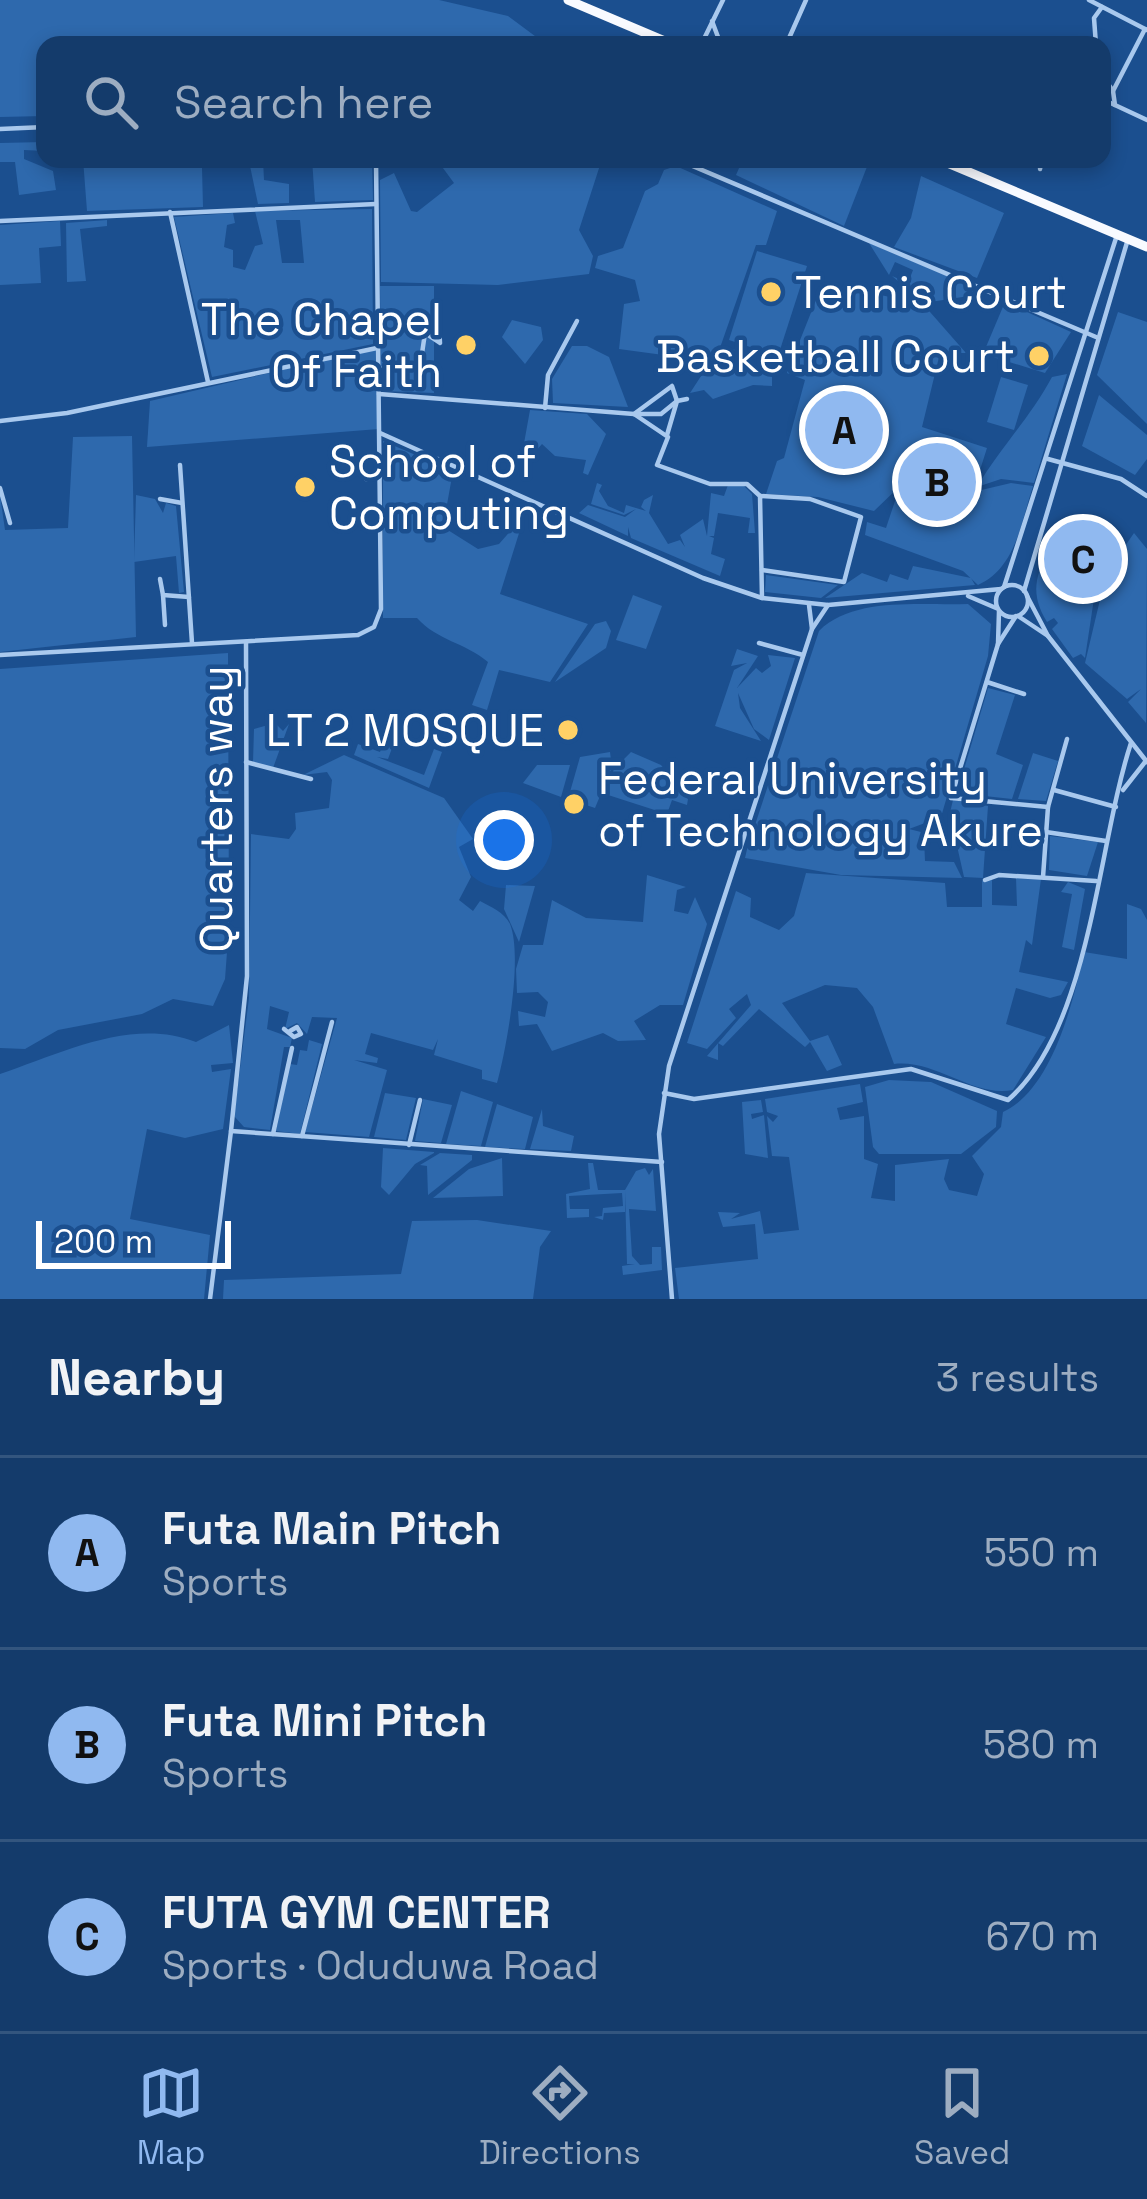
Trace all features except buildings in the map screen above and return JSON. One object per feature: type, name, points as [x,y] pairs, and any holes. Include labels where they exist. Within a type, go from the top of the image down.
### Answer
[{"type":"highway","points":[[568,0],[653,36]]},
{"type":"highway","points":[[959,168],[1147,247]]},
{"type":"street","points":[[704,36],[723,0]]},
{"type":"street","points":[[790,36],[806,0]]},
{"type":"street","points":[[1089,0],[1146,29],[1113,91]]},
{"type":"street","points":[[1095,36],[1094,18],[1102,8]]},
{"type":"street","points":[[712,21],[718,36]]},
{"type":"street","points":[[1111,88],[1115,105]]},
{"type":"street","points":[[1111,103],[1147,120]]},
{"type":"street","points":[[0,129],[36,128]]},
{"type":"street","points":[[0,656],[358,634],[374,627],[381,609],[376,168]]},
{"type":"street","points":[[697,168],[1096,337]]},
{"type":"street","points":[[0,221],[376,204]]},
{"type":"street","points":[[170,212],[208,382]]},
{"type":"street","points":[[1048,807],[951,798],[998,644],[1003,588],[1122,237]]},
{"type":"street","points":[[998,644],[1026,608],[1032,561],[1117,271],[1122,237]]},
{"type":"street","points":[[1108,268],[1117,271]]},
{"type":"street","points":[[378,369],[420,367],[425,333],[440,343],[438,307]]},
{"type":"street","points":[[545,408],[548,375],[578,321]]},
{"type":"street","points":[[0,421],[377,348]]},
{"type":"street","points":[[634,415],[670,378]]},
{"type":"street","points":[[664,387],[672,386],[677,401],[657,465],[710,484],[747,484],[760,496],[810,499],[861,517],[844,582],[762,570]]},
{"type":"street","points":[[379,394],[634,415],[661,414],[677,401],[687,400]]},
{"type":"street","points":[[634,415],[667,435]]},
{"type":"street","points":[[380,433],[703,578],[762,598],[828,604],[968,596],[1003,588],[1025,594],[1048,636],[1145,759]]},
{"type":"street","points":[[1048,459],[1133,484],[1147,496]]},
{"type":"street","points":[[179,465],[192,643]]},
{"type":"street","points":[[366,479],[380,477]]},
{"type":"street","points":[[0,488],[10,523]]},
{"type":"street","points":[[760,496],[762,598]]},
{"type":"street","points":[[160,499],[182,503]]},
{"type":"street","points":[[160,579],[165,625]]},
{"type":"street","points":[[163,595],[189,597]]},
{"type":"street","points":[[968,596],[1017,616],[1048,636]]},
{"type":"street","points":[[809,604],[812,629]]},
{"type":"street","points":[[672,1299],[662,1162],[664,1093],[803,655],[828,604]]},
{"type":"street","name":"Quarters way","points":[[210,1299],[247,976],[246,642]]},
{"type":"street","points":[[759,643],[803,655]]},
{"type":"street","points":[[986,682],[1024,694]]},
{"type":"street","points":[[1043,877],[1048,807],[1067,739]]},
{"type":"street","points":[[664,1093],[694,1100],[911,1069],[1000,1100],[1020,1090],[1066,1013],[1131,743]]},
{"type":"street","points":[[1126,760],[1145,759]]},
{"type":"street","points":[[1116,807],[1145,759]]},
{"type":"street","points":[[246,763],[311,779]]},
{"type":"street","points":[[1054,790],[1116,807]]},
{"type":"street","points":[[1046,832],[1107,841]]},
{"type":"street","points":[[985,880],[1096,881]]},
{"type":"street","points":[[302,1136],[332,1022]]},
{"type":"street","points":[[273,1134],[293,1030]]},
{"type":"street","points":[[409,1145],[420,1100]]},
{"type":"street","points":[[231,1131],[662,1162]]},
{"type":"shaded area","points":[[0,0],[439,0],[508,16],[535,36],[36,36],[36,116],[0,117]]},
{"type":"shaded area","points":[[36,142],[36,151],[24,150],[24,159],[36,168],[53,171],[56,190],[19,195],[15,162],[0,162],[0,143]]},
{"type":"shaded area","points":[[84,168],[202,168],[203,207],[87,211]]},
{"type":"shaded area","points":[[250,168],[263,168],[264,180],[289,184],[289,203],[258,204]]},
{"type":"shaded area","points":[[313,168],[372,168],[373,200],[315,202]]},
{"type":"shaded area","points":[[443,168],[599,168],[579,230],[593,256],[589,274],[498,285],[381,282],[380,180],[394,173],[411,211],[417,212],[454,183]]},
{"type":"shaded area","points":[[680,168],[777,211],[766,245],[756,245],[715,362],[619,349],[624,304],[640,301],[635,280],[595,268],[598,256],[623,248],[645,191],[658,184],[664,170]]},
{"type":"shaded area","points":[[739,168],[867,168],[844,226],[736,175]]},
{"type":"shaded area","points":[[921,176],[1004,213],[977,278],[894,247],[911,218]]},
{"type":"shaded area","points":[[372,209],[373,344],[212,377],[174,217],[233,213],[235,223],[227,225],[224,247],[233,250],[233,267],[245,270],[255,246],[263,244],[255,211]],"holes":[[[276,220],[300,220],[304,263],[282,263]]]},
{"type":"shaded area","points":[[107,220],[107,226],[80,229],[86,281],[67,282],[66,223]]},
{"type":"shaded area","points":[[60,221],[61,246],[39,248],[41,283],[0,285],[0,225]]},
{"type":"shaded area","points":[[869,243],[988,293],[924,303],[892,276],[908,283],[913,270],[895,262],[889,275]]},
{"type":"shaded area","name":"Tennis Court","points":[[757,251],[807,266],[778,356],[729,340]]},
{"type":"shaded area","points":[[380,286],[434,286],[434,393],[381,391]]},
{"type":"shaded area","points":[[838,286],[923,304],[966,353],[940,353],[922,427],[987,448],[973,492],[1011,483],[1033,486],[1009,556],[978,585],[963,571],[865,535],[867,522],[886,528],[900,486],[874,511],[818,497],[766,494],[777,461],[784,458],[805,380],[787,373],[816,300]]},
{"type":"shaded area","points":[[1005,302],[1071,332],[1045,373],[983,354]]},
{"type":"shaded area","points":[[1118,312],[1147,322],[1147,424],[1097,375]]},
{"type":"shaded area","points":[[512,320],[541,327],[543,340],[525,364],[502,337]]},
{"type":"shaded area","points":[[572,346],[587,346],[609,357],[628,407],[553,403],[552,379]]},
{"type":"shaded area","points":[[376,348],[379,429],[147,447],[150,401]]},
{"type":"shaded area","points":[[724,348],[750,352],[747,363],[759,370],[772,367],[772,386],[753,385],[713,399],[704,390],[690,393],[703,373],[710,376]]},
{"type":"shaded area","points":[[1067,374],[1034,483],[1001,479],[977,487],[1052,377]]},
{"type":"shaded area","points":[[1001,377],[1028,385],[1014,430],[987,422]]},
{"type":"shaded area","points":[[1099,395],[1147,435],[1147,459],[1135,475],[1082,446]]},
{"type":"shaded area","points":[[530,410],[587,414],[606,434],[588,475],[583,473],[586,460],[555,456],[542,444],[526,462],[521,460]]},
{"type":"shaded area","points":[[132,436],[136,637],[0,652],[0,495],[5,530],[68,528],[73,437]]},
{"type":"shaded area","points":[[383,441],[453,471],[443,527],[478,549],[499,544],[514,527],[520,530],[500,594],[588,624],[550,682],[499,670],[487,710],[472,705],[488,662],[417,618],[383,618]]},
{"type":"shaded area","points":[[597,483],[602,485],[599,491],[608,506],[624,513],[626,505],[646,511],[641,507],[644,500],[653,495],[649,513],[668,544],[680,540],[685,547],[680,535],[703,519],[707,536],[711,493],[724,496],[728,485],[744,486],[752,494],[755,533],[748,533],[750,518],[718,513],[714,536],[709,536],[714,538],[711,554],[725,559],[720,576],[631,538],[628,527],[628,536],[579,513],[588,505],[625,517],[636,509],[624,515],[591,504]]},
{"type":"shaded area","points":[[136,495],[155,499],[163,513],[166,503],[176,506],[184,592],[179,593],[176,556],[134,562]]},
{"type":"shaded area","points":[[1134,533],[1147,549],[1146,723],[1128,702],[1141,689],[1127,699],[1085,663],[1103,587],[1097,590],[1090,571],[1110,576],[1114,565],[1097,556],[1110,545],[1123,549]]},
{"type":"shaded area","points":[[1050,549],[1057,559],[1088,570],[1095,592],[1085,658],[1081,654],[1073,658],[1052,629],[1058,623],[1054,618],[1047,622],[1038,602],[1038,576]]},
{"type":"shaded area","points":[[913,566],[971,578],[975,585],[825,598],[862,573],[887,582],[890,574],[908,580]]},
{"type":"shaded area","points":[[766,575],[838,585],[821,598],[765,592]]},
{"type":"shaded area","points":[[633,595],[662,606],[646,649],[616,640]]},
{"type":"shaded area","points":[[968,604],[991,624],[988,656],[941,817],[909,829],[929,834],[924,838],[925,861],[954,862],[962,878],[841,875],[745,858],[748,845],[755,843],[753,831],[819,631],[851,612],[869,608]]},
{"type":"shaded area","points":[[606,621],[611,631],[606,648],[555,682],[595,624]]},
{"type":"shaded area","points":[[737,649],[758,656],[737,688],[756,668],[762,673],[771,666],[768,655],[795,658],[769,740],[754,729],[738,693],[740,708],[761,741],[715,726],[734,670],[747,663],[731,666]]},
{"type":"shaded area","points":[[228,653],[229,925],[225,979],[213,1006],[173,999],[142,1014],[58,1030],[25,1049],[0,1048],[0,669]]},
{"type":"shaded area","points":[[988,688],[1015,695],[996,754],[1023,765],[1012,799],[957,793]]},
{"type":"shaded area","points":[[392,718],[402,721],[388,759],[377,757],[424,775],[434,749],[442,752],[429,788],[354,755],[358,744],[380,752]]},
{"type":"shaded area","points":[[275,723],[283,731],[289,724],[273,768],[253,762],[254,729]]},
{"type":"shaded area","points":[[610,752],[612,767],[595,808],[568,799],[580,757]]},
{"type":"shaded area","points":[[631,752],[661,765],[688,799],[687,805],[672,800],[667,814],[605,794],[614,769]]},
{"type":"shaded area","points":[[1033,753],[1058,761],[1046,801],[1018,799]]},
{"type":"shaded area","points":[[344,755],[444,798],[473,839],[459,847],[471,877],[459,900],[473,911],[480,901],[497,910],[510,924],[514,939],[512,1002],[497,1083],[482,1079],[482,1070],[434,1055],[438,1039],[433,1050],[371,1033],[365,1054],[378,1058],[377,1063],[354,1060],[387,1070],[369,1137],[305,1132],[337,1018],[312,1017],[307,1034],[297,1023],[285,1029],[289,1012],[270,1006],[267,1029],[292,1038],[290,1047],[284,1047],[270,1130],[244,1127],[234,1116],[249,998],[251,834],[289,839],[296,829],[295,813],[329,808],[332,780],[327,772],[303,775]]},
{"type":"shaded area","points":[[537,765],[570,765],[561,797],[523,783]]},
{"type":"shaded area","points":[[953,800],[988,806],[983,878],[964,877],[955,837],[965,827],[948,821]]},
{"type":"shaded area","points":[[1050,836],[1098,842],[1087,876],[1049,870]]},
{"type":"shaded area","points":[[806,873],[945,883],[947,907],[982,907],[982,881],[992,880],[992,905],[1017,906],[1016,878],[1041,879],[1032,945],[1026,940],[1019,972],[1068,982],[1061,995],[1050,998],[1016,988],[1006,1024],[1046,1037],[1013,1090],[983,1089],[925,1067],[894,1064],[873,1007],[857,988],[825,985],[782,1003],[810,1041],[828,1035],[842,1065],[827,1071],[810,1042],[805,1047],[759,1009],[723,1046],[718,1043],[751,1005],[747,994],[729,1009],[736,1018],[707,1049],[687,1043],[736,891],[751,898],[750,917],[779,930],[794,916]]},
{"type":"shaded area","points":[[647,875],[686,887],[677,890],[674,911],[688,914],[695,897],[707,924],[683,1005],[660,1005],[634,1021],[646,1040],[618,1041],[603,1033],[552,1051],[537,1024],[519,1026],[518,1011],[545,1017],[548,1002],[538,992],[517,993],[516,969],[523,945],[543,945],[552,900],[586,918],[643,922]]},
{"type":"shaded area","points":[[1068,882],[1085,889],[1074,950],[1062,947],[1072,894],[1061,892]]},
{"type":"shaded area","points":[[506,885],[535,886],[519,942],[504,909]]},
{"type":"shaded area","points":[[1127,904],[1141,909],[1147,920],[1147,1299],[679,1299],[675,1268],[758,1259],[755,1224],[723,1227],[718,1212],[740,1213],[731,1219],[760,1211],[764,1234],[799,1230],[789,1157],[772,1156],[767,1116],[773,1122],[778,1116],[767,1112],[765,1099],[860,1084],[863,1102],[837,1108],[840,1120],[864,1116],[864,1159],[878,1164],[871,1198],[895,1201],[895,1165],[949,1159],[944,1179],[949,1190],[977,1196],[984,1174],[972,1156],[1001,1127],[1003,1112],[1020,1101],[1048,1064],[1067,1018],[1084,952],[1127,959]]},
{"type":"shaded area","points":[[229,1025],[233,1063],[211,1065],[212,1072],[231,1069],[223,1129],[185,1138],[147,1129],[130,1219],[210,1235],[204,1299],[0,1299],[0,1074],[97,1041],[147,1034],[196,1042]]},
{"type":"shaded area","points":[[309,1040],[322,1044],[300,1134],[276,1131],[290,1064],[297,1065],[300,1050],[307,1051]]},
{"type":"shaded area","points":[[718,1043],[718,1060],[707,1056]]},
{"type":"shaded area","points":[[889,1080],[931,1082],[997,1111],[996,1127],[961,1154],[879,1154],[873,1147],[865,1087]]},
{"type":"shaded area","points":[[461,1091],[493,1102],[481,1146],[446,1144]]},
{"type":"shaded area","points":[[385,1093],[416,1098],[406,1140],[374,1137]]},
{"type":"shaded area","points":[[423,1099],[452,1105],[441,1143],[415,1141]]},
{"type":"shaded area","points":[[761,1100],[763,1112],[751,1114],[752,1119],[764,1115],[768,1158],[745,1154],[742,1102]]},
{"type":"shaded area","points":[[497,1104],[533,1117],[525,1149],[485,1147]]},
{"type":"shaded area","points":[[542,1109],[543,1126],[574,1136],[571,1151],[530,1149]]},
{"type":"shaded area","points":[[383,1148],[434,1153],[415,1164],[389,1195],[381,1187]]},
{"type":"shaded area","points":[[440,1153],[472,1155],[472,1160],[428,1195],[427,1166],[420,1165]]},
{"type":"shaded area","points":[[502,1158],[503,1196],[433,1198],[469,1169]]},
{"type":"shaded area","points":[[588,1163],[593,1163],[598,1190],[625,1190],[636,1171],[645,1168],[649,1175],[653,1169],[656,1211],[629,1209],[632,1256],[640,1265],[652,1264],[652,1247],[661,1247],[662,1270],[623,1275],[622,1266],[635,1264],[627,1264],[625,1191],[625,1212],[604,1213],[603,1220],[594,1217],[602,1216],[603,1208],[623,1206],[622,1193],[569,1196],[570,1209],[589,1209],[589,1217],[567,1218],[566,1194],[590,1189]]},
{"type":"shaded area","points":[[477,1220],[551,1231],[540,1247],[533,1299],[223,1299],[224,1280],[401,1274],[412,1221]]},
{"type":"place","name":"Tennis Court","points":[[771,292]]},
{"type":"place","name":"The Chapel Of Faith","points":[[466,345]]},
{"type":"place","name":"Basketball Court","points":[[1039,356]]},
{"type":"place","name":"Futa Main Pitch","points":[[844,430]]},
{"type":"place","name":"Futa Mini Pitch","points":[[937,482]]},
{"type":"place","name":"School of Computing","points":[[305,487]]},
{"type":"place","name":"FUTA GYM CENTER","points":[[1083,559]]},
{"type":"place","name":"LT 2 MOSQUE","points":[[568,730]]},
{"type":"place","name":"Federal University of Technology Akure","points":[[574,804]]}]
